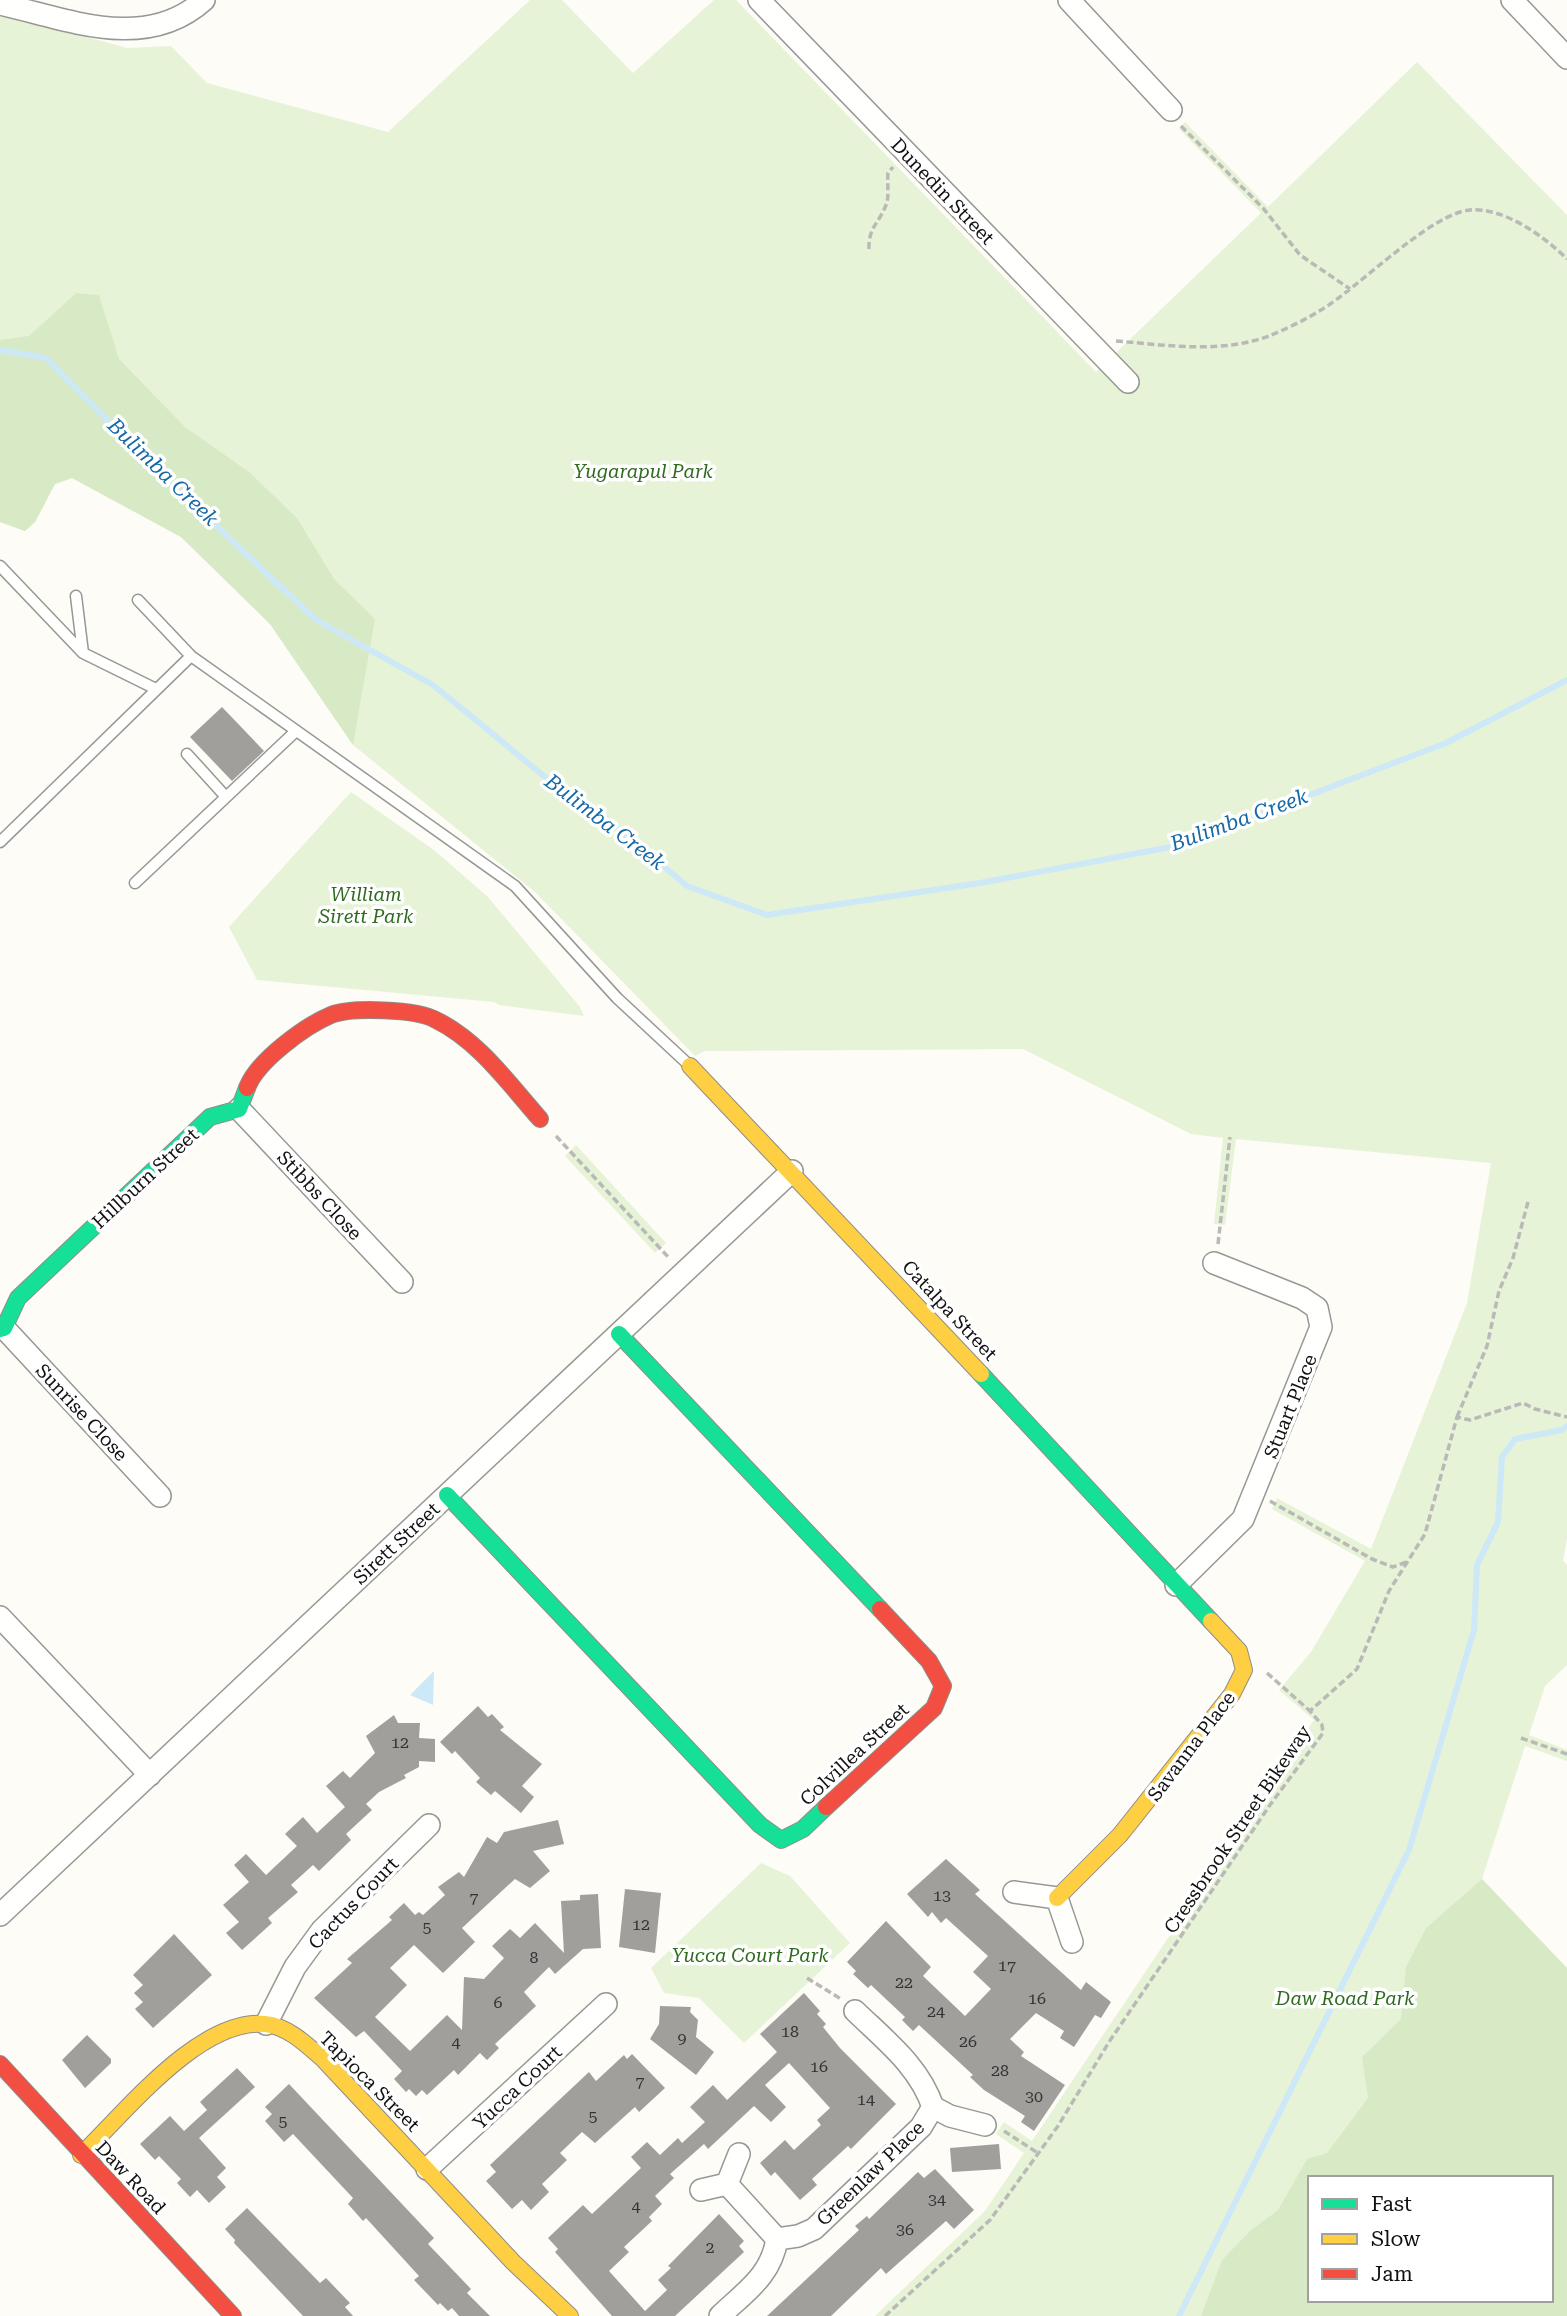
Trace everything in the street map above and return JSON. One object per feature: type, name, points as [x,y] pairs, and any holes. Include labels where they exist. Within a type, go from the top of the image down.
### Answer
[{"type":"street","points":[[0,4],[98,27],[130,31],[175,20],[204,0]]},
{"type":"street","name":"Dunedin Street","points":[[759,0],[1128,382]]},
{"type":"street","points":[[1069,0],[1171,110]]},
{"type":"street","points":[[1512,0],[1567,58]]},
{"type":"street","points":[[239,1109],[251,1078],[295,1036],[333,1014],[380,1010],[434,1018],[469,1041],[540,1119]]},
{"type":"street","name":"Catalpa Street","points":[[690,1066],[792,1171],[1176,1585]]},
{"type":"street","name":"Stibbs Close","points":[[239,1109],[402,1282]]},
{"type":"street","name":"Hillburn Street","points":[[2,1329],[18,1298],[210,1117],[239,1109]]},
{"type":"street","name":"Sirett Street","points":[[0,1915],[792,1171]]},
{"type":"street","name":"Stuart Place","points":[[1176,1585],[1243,1519],[1256,1493],[1321,1327],[1317,1308],[1302,1298],[1214,1263]]},
{"type":"street","name":"Sunrise Close","points":[[2,1329],[160,1496]]},
{"type":"street","name":"Colvillea Street","points":[[447,1495],[760,1825],[781,1840],[803,1829],[934,1708],[943,1686],[929,1661],[619,1334]]},
{"type":"street","name":"Savanna Place","points":[[1057,1898],[1143,1809],[1232,1694],[1244,1670],[1239,1651],[1176,1585]]},
{"type":"street","points":[[0,1617],[150,1774]]},
{"type":"street","name":"Cactus Court","points":[[266,2024],[295,1967],[322,1930],[429,1825]]},
{"type":"street","points":[[1014,1892],[1057,1898],[1072,1942]]},
{"type":"street","name":"Yucca Court","points":[[427,2169],[606,2004]]},
{"type":"street","name":"Greenlaw Place","points":[[777,2239],[814,2229],[921,2127],[933,2107],[925,2085],[913,2067],[855,2011]]},
{"type":"street","name":"Tapioca Street","points":[[81,2155],[184,2056],[215,2033],[239,2024],[266,2024],[296,2036],[324,2060],[513,2262],[570,2316]]},
{"type":"street","name":"Daw Road","points":[[0,2064],[81,2155],[233,2316]]},
{"type":"street","points":[[933,2107],[950,2116],[985,2125]]},
{"type":"street","points":[[727,2184],[739,2154]]},
{"type":"street","points":[[720,2316],[764,2274],[774,2260],[777,2239],[727,2184]]},
{"type":"street","points":[[701,2190],[727,2184]]},
{"type":"lane","points":[[0,566],[83,653],[156,689]]},
{"type":"lane","points":[[76,596],[83,653]]},
{"type":"lane","points":[[138,600],[191,656],[514,886],[617,998],[690,1066]]},
{"type":"lane","points":[[0,842],[191,656]]},
{"type":"lane","points":[[135,883],[296,731]]},
{"type":"lane","points":[[187,754],[226,797]]},
{"type":"path","points":[[1171,110],[1182,128],[1263,208],[1300,255],[1350,289]]},
{"type":"path","points":[[869,249],[869,233],[888,198],[888,173],[906,153]]},
{"type":"path","points":[[1087,340],[1216,348],[1268,336],[1321,310],[1441,221],[1470,210],[1507,217],[1549,241],[1567,259]]},
{"type":"path","points":[[540,1119],[666,1254],[681,1275]]},
{"type":"path","points":[[1214,1263],[1230,1137]]},
{"type":"path","name":"Cressbrook Street Bikeway","points":[[885,2316],[990,2220],[1058,2126],[1109,2042],[1323,1733],[1322,1724],[1310,1710],[1357,1668],[1389,1591],[1425,1534],[1457,1417],[1487,1346],[1499,1291],[1513,1258],[1528,1202]]},
{"type":"path","points":[[1457,1417],[1470,1420],[1523,1403],[1564,1417]]},
{"type":"path","points":[[1256,1493],[1372,1559],[1393,1567],[1410,1560]]},
{"type":"path","points":[[1244,1670],[1271,1673],[1310,1710]]},
{"type":"path","points":[[1521,1738],[1567,1754]]},
{"type":"path","points":[[807,1978],[849,2003],[855,2011]]},
{"type":"path","points":[[985,2125],[996,2126],[1038,2153]]},
{"type":"green space","name":"Yugarapul Park","points":[[530,0],[562,0],[633,73],[714,0],[736,0],[1096,372],[1261,213],[1179,129],[1185,122],[1268,207],[1417,62],[1567,215],[1567,1539],[1563,1560],[1567,1565],[1567,1665],[1545,1686],[1529,1735],[1567,1750],[1567,1761],[1525,1746],[1482,1879],[1567,1968],[1567,2316],[875,2316],[985,2211],[1024,2153],[996,2134],[1004,2122],[1032,2141],[1314,1720],[1279,1690],[1311,1652],[1365,1561],[1272,1509],[1277,1498],[1371,1549],[1467,1303],[1491,1163],[1236,1139],[1225,1225],[1214,1224],[1223,1138],[1191,1134],[1023,1049],[705,1051],[695,1056],[535,892],[353,745],[270,624],[181,537],[72,478],[55,484],[35,522],[25,531],[0,522],[0,13],[127,48],[171,46],[207,83],[388,132]]},
{"type":"green space","points":[[76,293],[99,295],[119,359],[185,427],[249,472],[297,518],[334,579],[375,619],[353,745],[270,624],[181,537],[72,478],[55,484],[35,522],[25,531],[0,522],[0,340],[29,336]]},
{"type":"green space","name":"William Sirett Park","points":[[351,792],[434,850],[488,897],[580,1007],[584,1016],[499,1005],[494,1002],[257,980],[229,927]]},
{"type":"green space","points":[[576,1145],[666,1243],[655,1253],[565,1156]]},
{"type":"green space","name":"Yucca Court Park","points":[[761,1863],[790,1876],[850,1943],[744,2043],[699,1998],[664,1993],[651,1968]]},
{"type":"green space","points":[[1482,1879],[1567,1968],[1567,2316],[1201,2316],[1222,2260],[1251,2230],[1278,2210],[1307,2159],[1327,2153],[1368,2098],[1362,2057],[1401,2019],[1406,1967],[1426,1928]]},
{"type":"water","points":[[434,1671],[433,1705],[410,1695]]},
{"type":"building","points":[[222,707],[264,751],[232,781],[190,737]]},
{"type":"building","points":[[478,1706],[488,1717],[492,1714],[504,1727],[500,1730],[542,1764],[522,1786],[534,1797],[521,1813],[495,1791],[491,1795],[476,1782],[480,1778],[455,1751],[452,1754],[440,1742]]},
{"type":"building","points":[[394,1715],[398,1723],[420,1723],[419,1738],[435,1739],[435,1762],[419,1761],[419,1767],[404,1775],[406,1778],[379,1792],[366,1804],[372,1810],[346,1834],[351,1840],[319,1871],[313,1865],[291,1885],[298,1892],[268,1918],[272,1923],[242,1950],[226,1933],[239,1922],[223,1905],[249,1882],[234,1865],[246,1854],[266,1875],[297,1846],[285,1834],[303,1817],[317,1833],[345,1807],[326,1786],[343,1771],[350,1778],[375,1753],[366,1736]]},
{"type":"building","points":[[558,1820],[564,1844],[533,1851],[550,1871],[530,1888],[515,1879],[462,1928],[475,1942],[443,1973],[414,1945],[390,1968],[407,1985],[375,2017],[410,2051],[447,2015],[462,2030],[464,1977],[484,1979],[504,1958],[492,1946],[510,1929],[520,1938],[535,1923],[564,1953],[561,1901],[580,1900],[580,1895],[598,1894],[601,1948],[583,1949],[555,1974],[549,1967],[524,1992],[536,2006],[495,2044],[499,2048],[487,2060],[480,2053],[458,2075],[454,2070],[427,2095],[422,2090],[416,2096],[409,2089],[406,2092],[394,2079],[402,2071],[364,2031],[356,2037],[314,1998],[352,1963],[347,1959],[392,1920],[389,1917],[404,1903],[415,1915],[419,1912],[423,1915],[445,1895],[438,1887],[459,1872],[464,1877],[487,1837],[497,1843],[504,1832]]},
{"type":"building","points":[[946,1859],[980,1890],[975,1894],[1081,1990],[1086,1982],[1111,2002],[1101,2018],[1095,2015],[1074,2047],[1060,2038],[1064,2031],[1036,2013],[1010,2039],[1024,2052],[1021,2056],[1065,2085],[1034,2131],[1021,2122],[1025,2116],[984,2090],[970,2077],[973,2075],[919,2025],[913,2031],[902,2020],[905,2017],[871,1985],[868,1988],[853,1974],[856,1971],[847,1962],[886,1921],[931,1967],[923,1976],[965,2016],[991,1989],[973,1972],[988,1956],[946,1918],[941,1923],[932,1912],[928,1917],[907,1894]]},
{"type":"building","points":[[625,1889],[661,1893],[655,1953],[619,1947]]},
{"type":"building","points":[[174,1934],[212,1975],[153,2028],[135,2009],[143,2002],[134,1993],[143,1985],[133,1975]]},
{"type":"building","points":[[804,1993],[820,2011],[817,2014],[826,2024],[823,2027],[840,2048],[896,2104],[851,2149],[848,2146],[812,2179],[817,2185],[800,2200],[775,2172],[771,2176],[760,2163],[785,2140],[794,2150],[821,2125],[817,2120],[830,2108],[789,2063],[765,2085],[786,2107],[771,2122],[754,2106],[708,2149],[704,2144],[670,2174],[674,2178],[655,2196],[662,2204],[649,2217],[652,2221],[624,2247],[629,2252],[609,2271],[645,2311],[667,2290],[658,2280],[671,2268],[668,2266],[719,2214],[744,2241],[739,2246],[744,2252],[675,2316],[612,2316],[555,2252],[558,2249],[548,2238],[583,2205],[592,2214],[641,2168],[631,2157],[647,2142],[660,2155],[678,2138],[682,2143],[705,2122],[690,2107],[713,2085],[727,2100],[777,2052],[760,2034]]},
{"type":"building","points":[[660,2006],[691,2007],[690,2012],[698,2020],[696,2037],[714,2052],[696,2075],[650,2039],[659,2024]]},
{"type":"building","points":[[87,2035],[111,2059],[111,2063],[85,2088],[62,2060]]},
{"type":"building","points":[[632,2054],[665,2088],[639,2112],[635,2107],[595,2143],[582,2132],[560,2153],[567,2160],[542,2184],[549,2192],[531,2210],[522,2200],[512,2209],[486,2181],[496,2172],[490,2165],[589,2072],[596,2081],[624,2055],[627,2059]]},
{"type":"building","points":[[237,2068],[255,2087],[199,2138],[226,2168],[217,2177],[226,2187],[209,2203],[197,2190],[190,2197],[177,2183],[181,2179],[159,2156],[155,2160],[140,2144],[170,2116],[184,2131],[207,2110],[200,2102]]},
{"type":"building","points":[[289,2084],[434,2238],[428,2244],[471,2289],[467,2293],[490,2316],[459,2316],[452,2308],[448,2311],[440,2303],[438,2305],[414,2280],[419,2276],[366,2218],[363,2221],[348,2204],[353,2198],[293,2134],[284,2142],[265,2121],[272,2114],[265,2107]]},
{"type":"building","points":[[999,2144],[1001,2169],[952,2172],[950,2148]]},
{"type":"building","points":[[935,2169],[974,2210],[954,2229],[946,2221],[886,2274],[881,2268],[831,2316],[767,2316],[859,2230],[855,2226],[867,2216],[869,2219],[918,2172],[924,2178]]},
{"type":"building","points":[[247,2208],[320,2283],[326,2278],[350,2303],[345,2307],[353,2316],[303,2316],[234,2243],[235,2240],[225,2229]]},
{"type":"waterway","name":"Bulimba Creek","points":[[0,350],[46,358],[158,471],[316,620],[433,685],[556,786],[601,814],[687,886],[767,915],[980,883],[1176,846],[1446,743],[1567,680]]},
{"type":"waterway","points":[[1179,2316],[1409,1850],[1474,1630],[1477,1565],[1498,1522],[1502,1457],[1515,1439],[1562,1430],[1567,1426]]},
{"type":"traffic: fast","points":[[0,1329],[4,1328],[18,1298],[210,1117],[239,1109],[247,1088]]},
{"type":"traffic: fast","points":[[619,1334],[880,1609]]},
{"type":"traffic: fast","points":[[981,1374],[1211,1621]]},
{"type":"traffic: fast","points":[[447,1495],[760,1825],[781,1840],[803,1829],[826,1807]]},
{"type":"traffic: slow","points":[[690,1066],[981,1374]]},
{"type":"traffic: slow","points":[[1057,1898],[1120,1835],[1232,1694],[1244,1670],[1239,1651],[1211,1621]]},
{"type":"traffic: slow","points":[[81,2155],[141,2094],[189,2052],[215,2036],[240,2026],[265,2024],[282,2028],[324,2060],[513,2262],[570,2316]]},
{"type":"traffic: jam","points":[[247,1088],[271,1056],[320,1020],[340,1012],[400,1011],[427,1016],[466,1039],[480,1051],[540,1119]]},
{"type":"traffic: jam","points":[[826,1807],[934,1708],[943,1686],[929,1661],[880,1609]]},
{"type":"traffic: jam","points":[[0,2064],[233,2316]]},
{"type":"park label","name":"Daw Road Park","points":[[1345,1998]]}]
